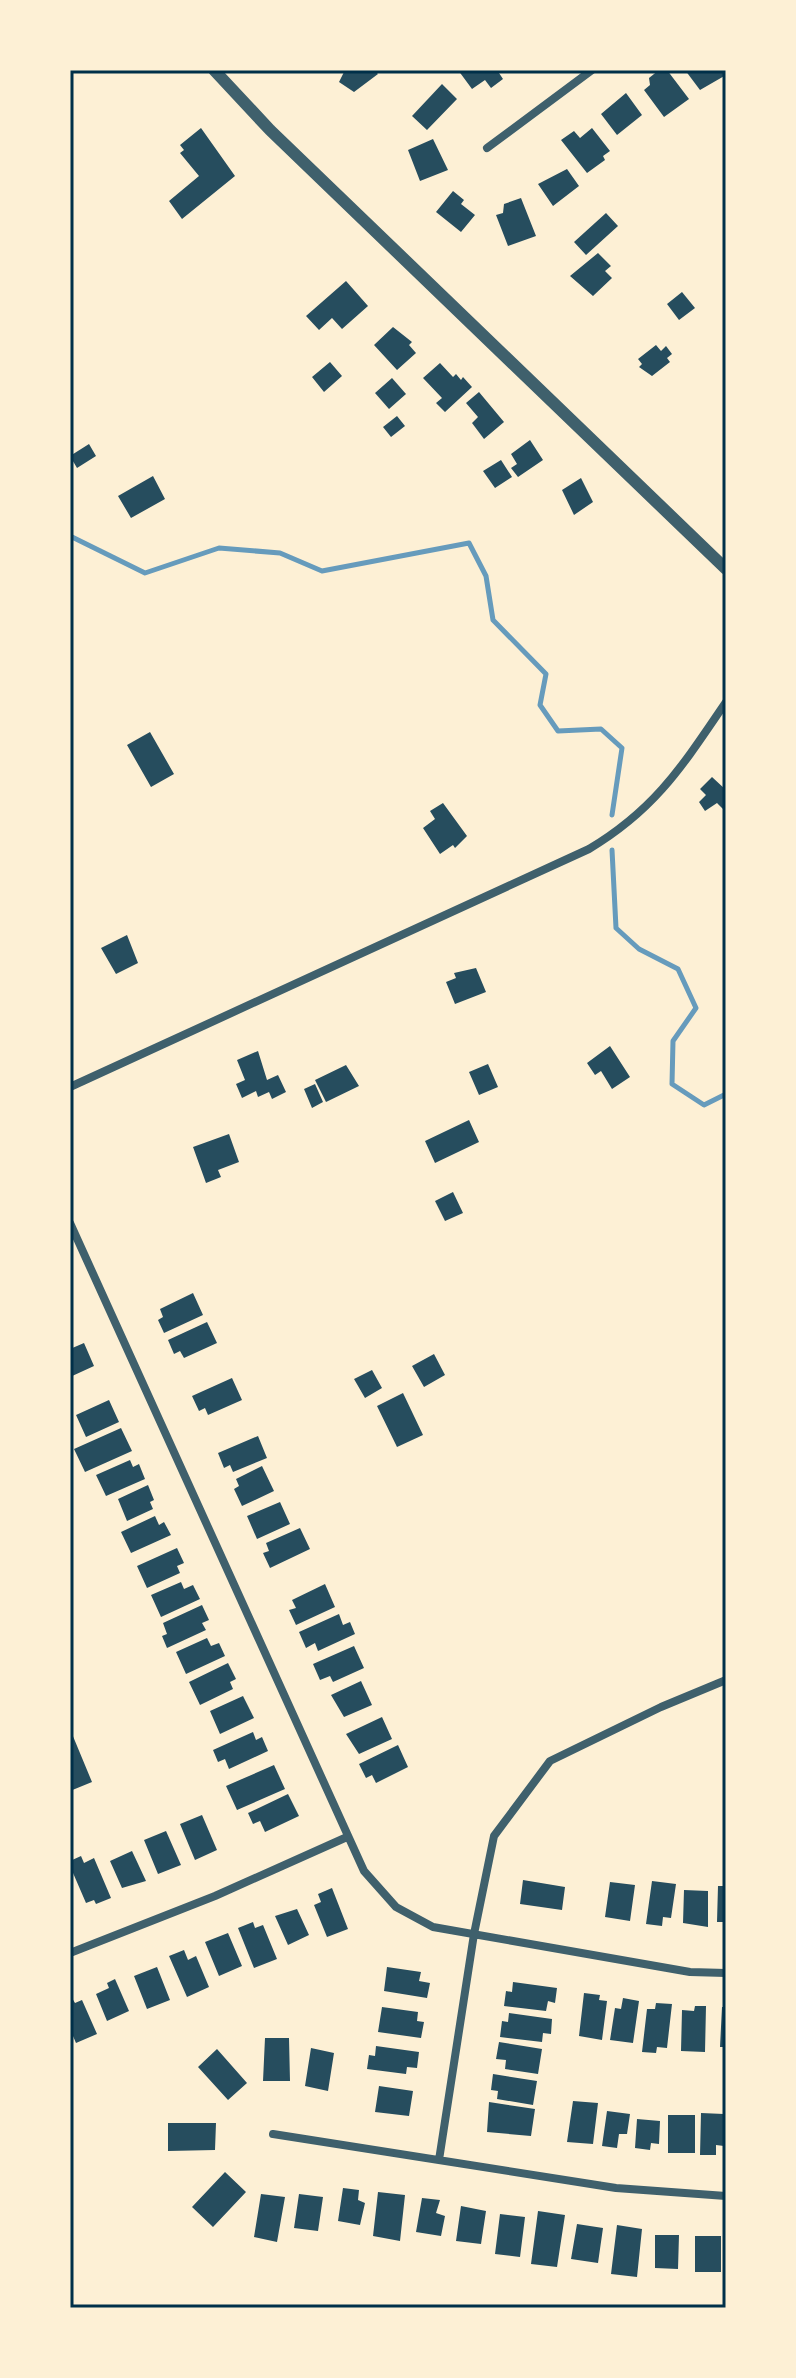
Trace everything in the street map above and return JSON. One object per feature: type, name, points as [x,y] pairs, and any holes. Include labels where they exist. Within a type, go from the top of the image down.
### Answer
[{"type":"street","points":[[214,70],[264,124],[726,569]]},
{"type":"street","points":[[487,148],[592,70]]},
{"type":"street","points":[[70,1087],[589,849],[640,815],[661,794],[726,702]]},
{"type":"street","points":[[70,1223],[364,1871],[396,1907],[433,1927],[690,1972],[726,1973]]},
{"type":"street","points":[[439,2160],[474,1934],[494,1836],[550,1761],[661,1707],[726,1680]]},
{"type":"street","points":[[70,1953],[215,1896],[347,1837]]},
{"type":"street","points":[[273,2134],[616,2188],[726,2196]]},
{"type":"building","points":[[345,70],[374,70],[378,74],[354,92],[339,82]]},
{"type":"building","points":[[458,70],[497,70],[503,79],[491,88],[485,80],[472,89]]},
{"type":"building","points":[[659,70],[667,70],[689,99],[664,117],[644,90],[650,85],[649,78]]},
{"type":"building","points":[[685,70],[724,70],[726,75],[700,90]]},
{"type":"building","points":[[442,84],[457,99],[427,130],[412,116]]},
{"type":"building","points":[[626,93],[642,115],[617,135],[601,114]]},
{"type":"building","points":[[201,128],[235,176],[182,219],[169,201],[199,176],[180,153],[184,150],[180,145]]},
{"type":"building","points":[[592,128],[610,151],[603,156],[605,160],[587,173],[561,140],[574,131],[580,138]]},
{"type":"building","points":[[433,139],[448,170],[420,181],[408,150]]},
{"type":"building","points":[[567,169],[579,186],[553,206],[538,184]]},
{"type":"building","points":[[453,191],[464,200],[461,204],[475,215],[461,232],[436,212]]},
{"type":"building","points":[[521,198],[536,236],[508,246],[496,215],[503,213],[504,204]]},
{"type":"building","points":[[606,213],[618,226],[586,255],[574,242]]},
{"type":"building","points":[[598,253],[611,266],[605,271],[612,278],[593,296],[570,276]]},
{"type":"building","points":[[346,281],[368,306],[342,329],[332,318],[319,330],[306,316]]},
{"type":"building","points":[[682,292],[695,308],[679,320],[667,304]]},
{"type":"building","points":[[393,327],[412,342],[409,345],[416,353],[397,370],[374,345]]},
{"type":"building","points":[[656,345],[661,351],[666,346],[672,354],[667,358],[670,362],[652,376],[639,367],[642,364],[638,359]]},
{"type":"building","points":[[330,362],[342,376],[324,392],[312,377]]},
{"type":"building","points":[[440,363],[453,377],[456,374],[461,380],[463,377],[472,387],[445,412],[436,403],[442,398],[423,378]]},
{"type":"building","points":[[392,378],[406,394],[389,409],[375,393]]},
{"type":"building","points":[[479,392],[504,422],[484,439],[472,423],[478,417],[466,403]]},
{"type":"building","points":[[397,416],[405,426],[391,437],[383,427]]},
{"type":"building","points":[[530,440],[543,460],[518,477],[511,468],[517,464],[511,454]]},
{"type":"building","points":[[89,444],[96,456],[77,468],[70,456]]},
{"type":"building","points":[[501,460],[512,477],[495,488],[483,471]]},
{"type":"building","points":[[153,476],[165,499],[131,518],[118,496]]},
{"type":"building","points":[[581,478],[593,502],[574,515],[562,490]]},
{"type":"building","points":[[150,732],[174,774],[151,787],[127,745]]},
{"type":"building","points":[[712,777],[726,790],[724,810],[717,803],[705,811],[699,802],[706,795],[700,789]]},
{"type":"building","points":[[443,803],[467,836],[455,848],[453,845],[440,854],[423,828],[435,819],[430,811]]},
{"type":"building","points":[[127,935],[138,963],[116,974],[101,948]]},
{"type":"building","points":[[476,968],[486,992],[455,1004],[446,982],[456,978],[454,973]]},
{"type":"building","points":[[610,1046],[630,1077],[612,1089],[601,1071],[595,1075],[587,1063]]},
{"type":"building","points":[[258,1051],[267,1080],[278,1075],[286,1092],[272,1099],[269,1092],[258,1097],[256,1091],[242,1098],[236,1084],[245,1080],[237,1060]]},
{"type":"building","points":[[488,1064],[498,1087],[479,1095],[469,1072]]},
{"type":"building","points":[[346,1065],[359,1086],[326,1102],[315,1080]]},
{"type":"building","points":[[315,1084],[323,1102],[312,1108],[304,1089]]},
{"type":"building","points":[[469,1120],[479,1142],[435,1163],[425,1141]]},
{"type":"building","points":[[229,1134],[239,1162],[218,1170],[221,1177],[206,1183],[193,1147]]},
{"type":"building","points":[[453,1192],[463,1213],[445,1221],[435,1201]]},
{"type":"building","points":[[193,1293],[203,1315],[164,1333],[158,1320],[163,1317],[160,1309]]},
{"type":"building","points":[[207,1322],[217,1343],[184,1358],[180,1351],[174,1354],[168,1340]]},
{"type":"building","points":[[84,1343],[94,1366],[70,1377],[70,1349]]},
{"type":"building","points":[[434,1354],[445,1375],[424,1387],[412,1366]]},
{"type":"building","points":[[372,1370],[382,1388],[365,1398],[354,1379]]},
{"type":"building","points":[[232,1378],[242,1400],[208,1415],[205,1408],[199,1411],[192,1396]]},
{"type":"building","points":[[403,1393],[423,1435],[397,1447],[377,1406]]},
{"type":"building","points":[[109,1400],[119,1422],[86,1437],[76,1415]]},
{"type":"building","points":[[121,1428],[132,1451],[85,1472],[74,1449]]},
{"type":"building","points":[[258,1436],[267,1458],[233,1472],[230,1465],[224,1468],[218,1453]]},
{"type":"building","points":[[130,1460],[133,1467],[139,1464],[145,1479],[106,1496],[96,1475]]},
{"type":"building","points":[[262,1466],[274,1491],[242,1506],[234,1489],[239,1486],[236,1479]]},
{"type":"building","points":[[148,1485],[154,1500],[150,1502],[153,1509],[127,1521],[118,1499]]},
{"type":"building","points":[[280,1502],[290,1524],[257,1539],[247,1516]]},
{"type":"building","points":[[155,1516],[159,1525],[164,1522],[171,1535],[131,1553],[121,1532]]},
{"type":"building","points":[[300,1528],[310,1549],[270,1568],[263,1553],[269,1551],[266,1543]]},
{"type":"building","points":[[177,1548],[184,1563],[177,1566],[180,1573],[147,1588],[137,1566]]},
{"type":"building","points":[[181,1582],[184,1589],[193,1585],[200,1599],[161,1617],[151,1595]]},
{"type":"building","points":[[325,1584],[335,1607],[296,1625],[289,1610],[296,1608],[292,1600]]},
{"type":"building","points":[[202,1605],[209,1620],[202,1623],[206,1630],[167,1648],[162,1636],[167,1634],[163,1623]]},
{"type":"building","points":[[339,1614],[343,1625],[350,1622],[355,1634],[318,1651],[315,1643],[306,1648],[299,1632]]},
{"type":"building","points":[[207,1638],[211,1646],[219,1643],[225,1656],[186,1674],[176,1652]]},
{"type":"building","points":[[354,1646],[364,1668],[333,1682],[330,1676],[320,1680],[313,1664]]},
{"type":"building","points":[[228,1663],[236,1679],[230,1682],[233,1689],[200,1705],[189,1682]]},
{"type":"building","points":[[361,1681],[372,1705],[344,1717],[331,1695]]},
{"type":"building","points":[[243,1696],[254,1718],[220,1734],[210,1711]]},
{"type":"building","points":[[382,1717],[392,1739],[359,1754],[346,1734]]},
{"type":"building","points":[[70,1729],[92,1782],[70,1791]]},
{"type":"building","points":[[253,1732],[256,1740],[262,1737],[268,1751],[229,1769],[225,1759],[218,1762],[213,1750]]},
{"type":"building","points":[[398,1745],[408,1767],[376,1783],[372,1775],[366,1778],[359,1764]]},
{"type":"building","points":[[274,1765],[285,1789],[237,1810],[226,1786]]},
{"type":"building","points":[[288,1794],[299,1816],[265,1832],[260,1821],[253,1824],[248,1813]]},
{"type":"building","points":[[202,1815],[217,1850],[195,1860],[180,1824]]},
{"type":"building","points":[[166,1831],[181,1865],[158,1874],[144,1840]]},
{"type":"building","points":[[132,1851],[146,1881],[122,1888],[110,1861]]},
{"type":"building","points":[[81,1856],[84,1863],[94,1858],[111,1898],[96,1904],[94,1900],[86,1903],[70,1866],[70,1861]]},
{"type":"building","points":[[523,1880],[565,1887],[562,1910],[520,1904]]},
{"type":"building","points":[[652,1881],[676,1884],[671,1918],[663,1917],[662,1926],[646,1924]]},
{"type":"building","points":[[610,1882],[635,1885],[630,1921],[605,1917]]},
{"type":"building","points":[[718,1886],[726,1886],[726,1922],[717,1922]]},
{"type":"building","points":[[332,1888],[348,1929],[327,1937],[314,1905],[321,1902],[318,1894]]},
{"type":"building","points":[[684,1890],[708,1891],[708,1927],[683,1923]]},
{"type":"building","points":[[297,1909],[309,1935],[288,1945],[275,1916]]},
{"type":"building","points":[[253,1922],[255,1928],[263,1925],[277,1959],[254,1968],[238,1928]]},
{"type":"building","points":[[228,1933],[242,1966],[219,1976],[205,1942]]},
{"type":"building","points":[[184,1950],[188,1960],[196,1956],[209,1987],[187,1997],[169,1956]]},
{"type":"building","points":[[157,1967],[170,2000],[147,2009],[134,1976]]},
{"type":"building","points":[[387,1967],[421,1972],[419,1981],[430,1983],[427,1998],[384,1991]]},
{"type":"building","points":[[115,1979],[129,2011],[107,2021],[96,1994],[109,1988],[107,1983]]},
{"type":"building","points":[[513,1982],[557,1988],[555,2003],[548,2001],[546,2011],[504,2006],[506,1991],[512,1992]]},
{"type":"building","points":[[584,1993],[600,1995],[599,2000],[607,2001],[602,2040],[579,2036]]},
{"type":"building","points":[[72,1998],[75,2003],[82,2000],[97,2034],[76,2043],[70,2029]]},
{"type":"building","points":[[623,1998],[639,2001],[633,2043],[610,2040],[615,2008],[621,2009]]},
{"type":"building","points":[[656,2003],[672,2004],[667,2048],[657,2047],[656,2053],[642,2052],[647,2009],[655,2009]]},
{"type":"building","points":[[695,2006],[706,2006],[705,2052],[681,2051],[682,2010],[694,2011]]},
{"type":"building","points":[[382,2007],[418,2012],[417,2021],[424,2022],[421,2038],[378,2032]]},
{"type":"building","points":[[722,2007],[726,2007],[726,2047],[720,2047]]},
{"type":"building","points":[[509,2013],[552,2019],[551,2034],[543,2033],[542,2042],[500,2037],[502,2021],[508,2022]]},
{"type":"building","points":[[265,2038],[289,2038],[290,2081],[263,2081]]},
{"type":"building","points":[[499,2042],[542,2049],[538,2074],[505,2069],[506,2060],[496,2059]]},
{"type":"building","points":[[376,2046],[419,2052],[417,2068],[407,2067],[406,2074],[367,2069],[369,2055],[375,2056]]},
{"type":"building","points":[[311,2048],[334,2053],[328,2091],[305,2086]]},
{"type":"building","points":[[217,2049],[247,2083],[228,2100],[198,2067]]},
{"type":"building","points":[[493,2074],[537,2081],[533,2105],[497,2099],[498,2091],[491,2090]]},
{"type":"building","points":[[379,2086],[413,2091],[409,2116],[375,2112]]},
{"type":"building","points":[[573,2101],[598,2103],[593,2144],[567,2142]]},
{"type":"building","points":[[489,2102],[535,2109],[531,2136],[487,2132]]},
{"type":"building","points":[[607,2111],[630,2114],[627,2134],[619,2134],[617,2148],[602,2146]]},
{"type":"building","points":[[701,2113],[724,2114],[724,2146],[716,2145],[716,2155],[700,2155]]},
{"type":"building","points":[[668,2115],[695,2115],[695,2153],[668,2153]]},
{"type":"building","points":[[637,2119],[660,2121],[659,2144],[651,2143],[650,2150],[635,2148]]},
{"type":"building","points":[[168,2123],[216,2123],[215,2150],[168,2151]]},
{"type":"building","points":[[225,2172],[246,2192],[213,2227],[192,2207]]},
{"type":"building","points":[[343,2188],[359,2190],[358,2200],[365,2203],[360,2225],[338,2221]]},
{"type":"building","points":[[378,2192],[405,2195],[400,2241],[373,2236]]},
{"type":"building","points":[[261,2194],[285,2197],[277,2242],[254,2237]]},
{"type":"building","points":[[299,2194],[323,2197],[318,2231],[294,2228]]},
{"type":"building","points":[[422,2198],[440,2200],[436,2213],[445,2216],[441,2236],[416,2232]]},
{"type":"building","points":[[461,2206],[486,2211],[481,2244],[456,2241]]},
{"type":"building","points":[[538,2211],[565,2215],[557,2267],[531,2264]]},
{"type":"building","points":[[500,2214],[525,2217],[520,2257],[495,2254]]},
{"type":"building","points":[[577,2224],[603,2228],[598,2263],[571,2259]]},
{"type":"building","points":[[617,2225],[642,2229],[637,2277],[611,2274]]},
{"type":"building","points":[[655,2235],[679,2235],[678,2269],[655,2268]]},
{"type":"building","points":[[695,2236],[721,2236],[721,2272],[695,2272]]},
{"type":"waterway","points":[[70,536],[145,573],[219,548],[280,553],[322,571],[469,543],[486,576],[493,620],[546,674],[540,705],[558,731],[601,729],[622,748],[612,815]]},
{"type":"waterway","points":[[612,850],[616,928],[639,949],[678,969],[696,1008],[673,1041],[672,1084],[704,1105],[726,1094]]}]
